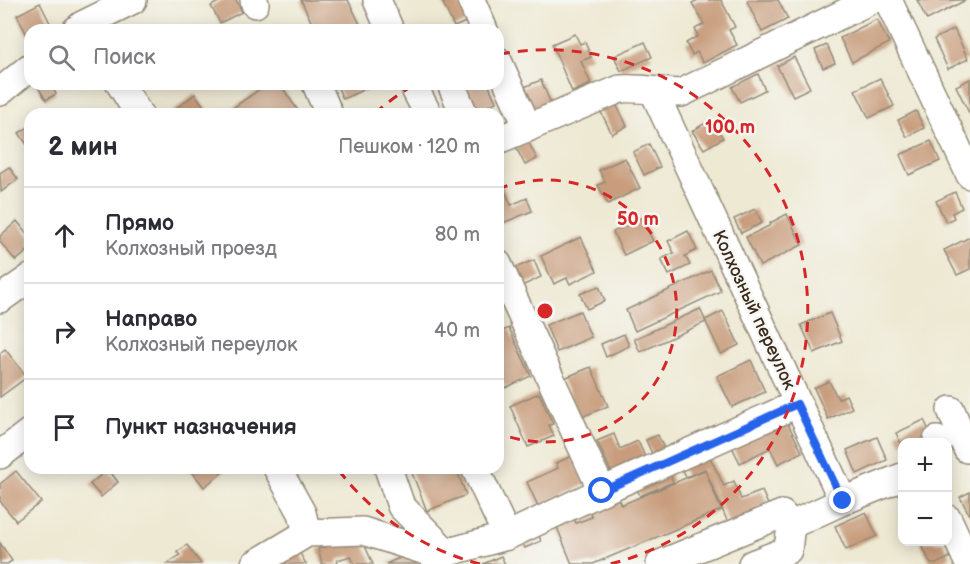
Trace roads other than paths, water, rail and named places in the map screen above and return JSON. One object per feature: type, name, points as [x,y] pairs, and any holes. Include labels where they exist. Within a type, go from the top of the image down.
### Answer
[{"type":"street","points":[[88,24],[134,0]]},
{"type":"street","points":[[377,0],[387,24]]},
{"type":"street","points":[[471,0],[481,24]]},
{"type":"street","points":[[504,138],[620,89],[639,88],[654,92],[681,93],[871,0]]},
{"type":"street","points":[[888,0],[970,175]]},
{"type":"street","points":[[0,69],[24,56]]},
{"type":"street","points":[[0,92],[24,72]]},
{"type":"street","points":[[504,74],[528,128]]},
{"type":"street","points":[[124,90],[135,108]]},
{"type":"street","points":[[318,90],[326,108]]},
{"type":"street","points":[[454,90],[461,108]]},
{"type":"street","name":"Колхозный переулок","points":[[654,92],[843,501]]},
{"type":"street","points":[[504,277],[602,491]]},
{"type":"street","points":[[0,299],[24,282]]},
{"type":"street","points":[[255,564],[307,533],[363,531],[438,555],[507,536],[797,404]]},
{"type":"street","points":[[951,410],[952,438]]},
{"type":"street","points":[[0,455],[24,437]]},
{"type":"street","points":[[280,474],[302,513],[307,533]]},
{"type":"street","points":[[390,474],[401,506],[447,553]]},
{"type":"street","points":[[478,474],[507,536]]},
{"type":"street","points":[[792,525],[898,479]]},
{"type":"street","points":[[660,564],[782,514],[792,525]]},
{"type":"street","points":[[752,564],[788,550],[792,525]]},
{"type":"street","points":[[952,528],[969,564]]}]
